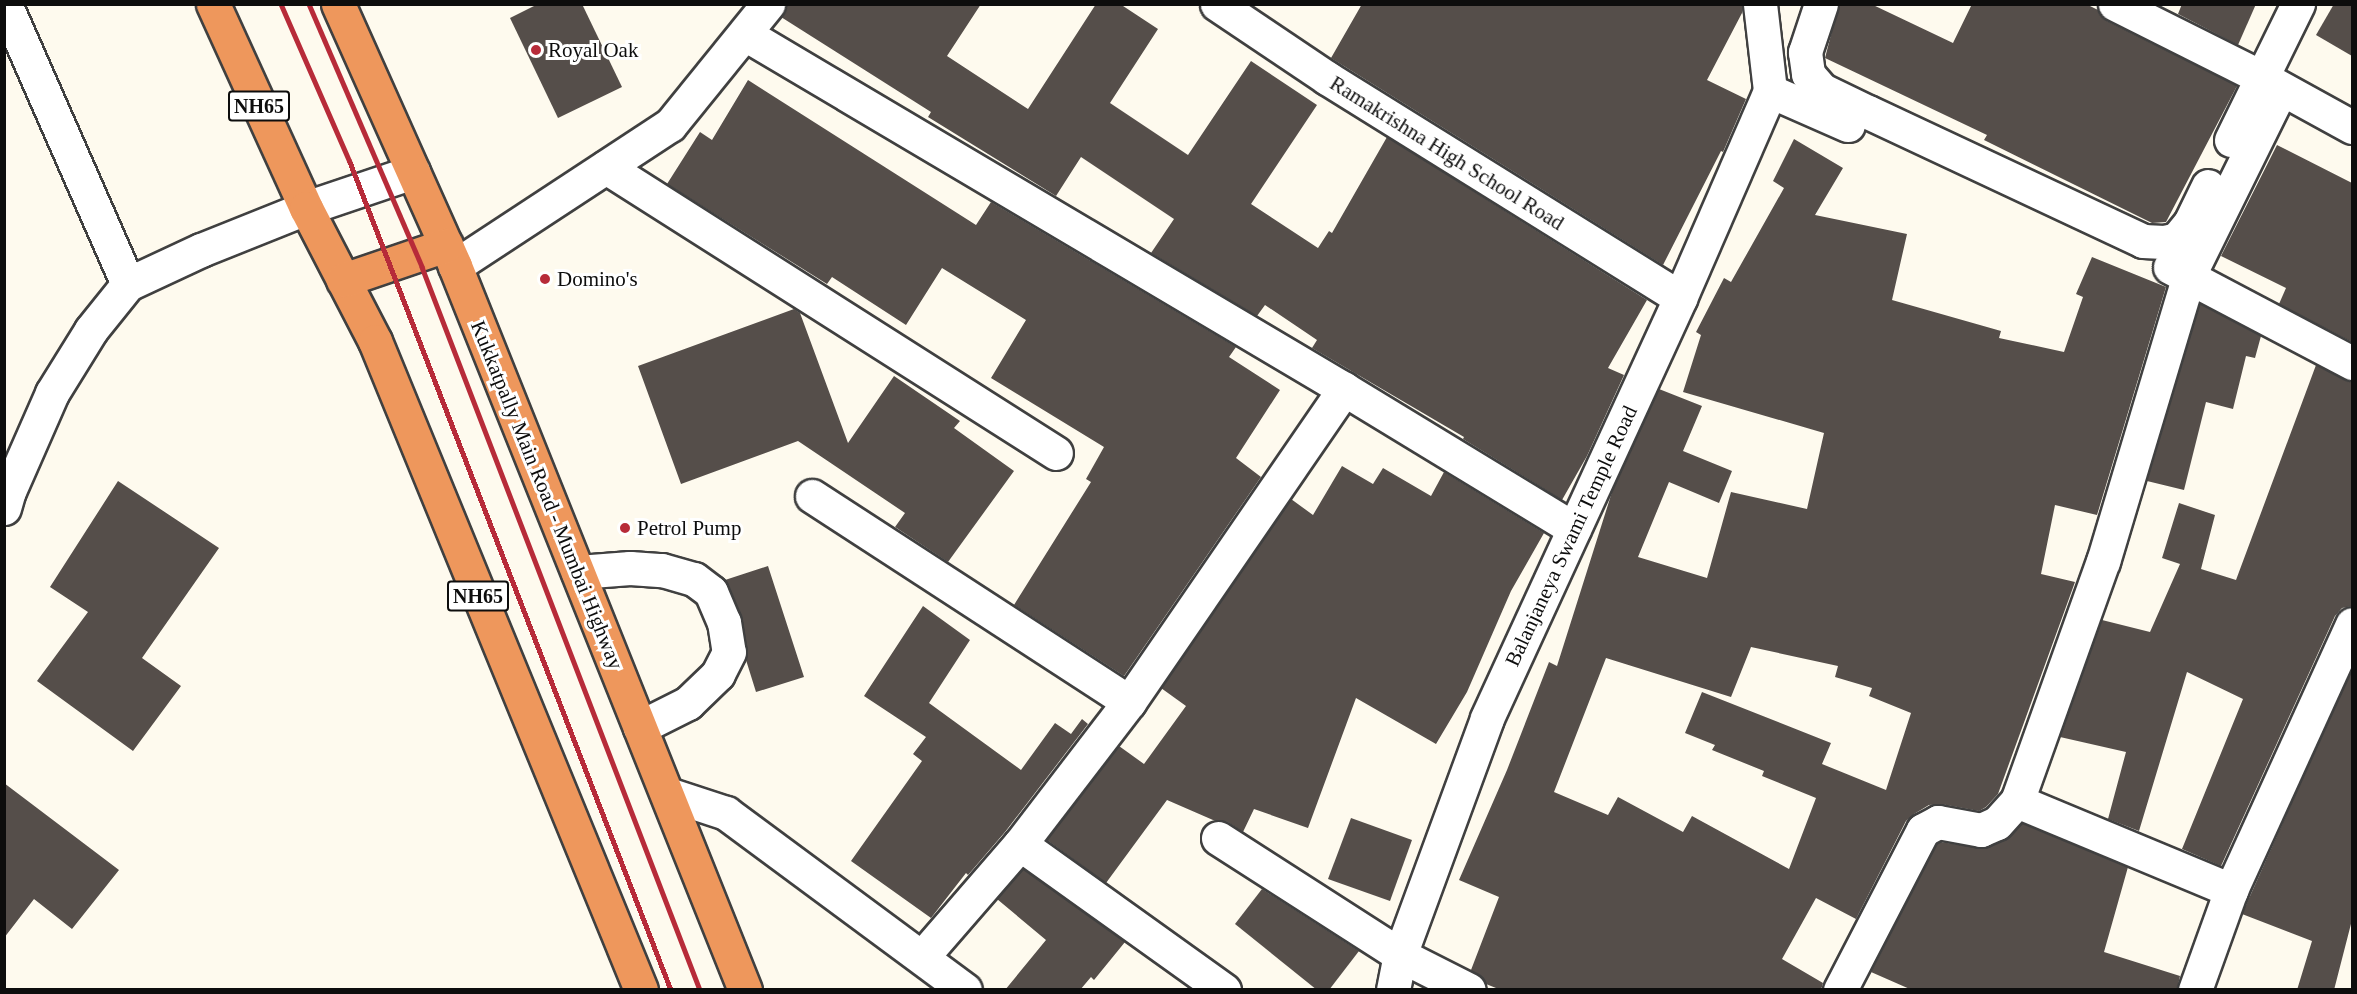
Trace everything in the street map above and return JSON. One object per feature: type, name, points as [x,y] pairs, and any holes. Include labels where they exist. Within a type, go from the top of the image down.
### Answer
[{"type":"highway","name":"NH65","points":[[213,4],[306,208],[375,341],[638,988]]},
{"type":"highway","name":"Kukkatpally Main Road - Mumbai Highway","points":[[338,4],[450,255],[745,990]]},
{"type":"highway","points":[[343,280],[450,255]]},
{"type":"street","points":[[5,4],[128,284]]},
{"type":"street","name":"Ramakrishna High School Road","points":[[1217,4],[1327,78],[1680,298]]},
{"type":"street","points":[[1760,4],[1770,91],[2189,275],[2352,363]]},
{"type":"street","points":[[1821,4],[1805,52],[1808,75],[1822,90],[2143,241],[2164,242],[2177,239],[2190,223],[2271,83]]},
{"type":"street","points":[[2115,4],[2352,127]]},
{"type":"street","points":[[1840,990],[1923,830],[1938,822],[1981,830],[1997,823],[2016,801],[2103,561],[2189,275],[2271,83],[2298,4]]},
{"type":"street","points":[[450,255],[606,167],[670,125],[756,15],[1344,389],[1574,529]]},
{"type":"street","name":"Balanjaneya Swami Temple Road","points":[[1393,990],[1400,955],[1487,718],[1680,298],[1770,91]]},
{"type":"street","points":[[606,167],[1056,453]]},
{"type":"street","points":[[4,508],[9,491],[52,393],[91,330],[128,284],[201,250],[306,208],[413,172]]},
{"type":"street","points":[[922,957],[1020,844],[1129,702],[1344,389]]},
{"type":"street","points":[[812,496],[1129,702]]},
{"type":"street","points":[[578,572],[630,568],[662,570],[694,579],[711,592],[724,622],[729,651],[718,674],[688,702],[640,727]]},
{"type":"street","points":[[2195,990],[2231,890],[2352,624]]},
{"type":"street","points":[[668,794],[726,813],[965,990]]},
{"type":"street","points":[[2016,801],[2231,890]]},
{"type":"street","points":[[1218,838],[1400,955],[1469,990]]},
{"type":"street","points":[[1020,844],[1224,990]]},
{"type":"building","points":[[538,4],[582,4],[622,87],[558,118],[510,18]]},
{"type":"building","points":[[786,4],[981,4],[947,56],[1028,109],[1096,4],[1120,4],[1158,29],[1110,103],[1188,155],[1251,61],[1317,105],[1251,204],[1318,248],[1329,231],[1332,233],[1387,137],[1647,300],[1608,368],[1624,375],[1587,456],[1562,500],[1463,439],[1464,437],[1312,348],[1317,340],[1265,305],[1257,316],[1151,253],[1174,219],[1081,157],[1056,196],[928,117],[931,112],[781,17]]},
{"type":"building","points":[[1362,4],[1742,4],[1742,13],[1707,80],[1746,99],[1723,152],[1721,151],[1663,265],[1331,58]]},
{"type":"building","points":[[1839,4],[1871,4],[1953,43],[1972,4],[2086,4],[2098,10],[2107,21],[2237,86],[2166,222],[2152,223],[1984,140],[1987,135],[1825,58]]},
{"type":"building","points":[[2182,4],[2256,4],[2238,45],[2178,14]]},
{"type":"building","points":[[2334,4],[2352,4],[2352,56],[2316,35]]},
{"type":"building","points":[[748,80],[976,225],[991,202],[1236,347],[1229,357],[1280,390],[1236,458],[1261,477],[1124,676],[1014,605],[1091,482],[1086,479],[1104,447],[991,378],[1026,320],[942,268],[906,325],[832,277],[827,284],[667,184],[700,132],[712,140]]},
{"type":"building","points":[[1794,139],[1843,168],[1815,215],[1907,234],[1892,300],[2001,331],[1999,338],[2064,352],[2083,297],[2076,294],[2092,257],[2166,287],[2097,515],[2055,505],[2041,574],[2075,582],[1998,794],[1979,811],[1941,804],[1929,805],[1906,821],[1856,919],[1816,898],[1782,959],[1823,983],[1821,990],[1501,990],[1486,984],[1471,970],[1499,897],[1459,880],[1507,770],[1549,662],[1557,666],[1612,492],[1659,389],[1702,406],[1683,451],[1732,471],[1719,503],[1669,482],[1638,557],[1707,578],[1731,492],[1807,509],[1824,433],[1683,392],[1701,335],[1696,332],[1724,278],[1731,282],[1784,188],[1773,181]],"holes":[[[1751,647],[1838,666],[1835,677],[1872,688],[1869,696],[1911,713],[1886,790],[1822,764],[1831,743],[1702,692],[1685,733],[1715,745],[1712,750],[1764,771],[1762,776],[1816,798],[1789,869],[1692,816],[1683,832],[1618,797],[1608,815],[1554,792],[1606,658],[1731,697]]]},
{"type":"building","points":[[2277,145],[2352,183],[2352,342],[2279,304],[2286,288],[2221,256]]},
{"type":"building","points":[[2200,304],[2261,336],[2255,358],[2246,356],[2233,409],[2206,402],[2184,490],[2147,481]]},
{"type":"building","points":[[794,309],[800,313],[848,443],[894,376],[960,421],[954,428],[1014,471],[948,562],[895,527],[905,513],[798,441],[681,484],[638,366]]},
{"type":"building","points":[[2316,365],[2352,382],[2352,606],[2342,608],[2335,616],[2221,866],[2182,849],[2243,699],[2187,672],[2139,831],[2108,819],[2126,752],[2060,737],[2102,620],[2150,632],[2180,564],[2162,558],[2179,503],[2215,515],[2201,569],[2236,580]]},
{"type":"building","points":[[1342,466],[1373,484],[1383,468],[1431,496],[1444,472],[1544,533],[1511,591],[1467,692],[1436,744],[1356,698],[1308,828],[1254,809],[1243,832],[1228,822],[1213,820],[1167,800],[1106,883],[1047,840],[1119,746],[1144,764],[1186,706],[1161,688],[1291,499],[1313,515]]},
{"type":"building","points":[[118,481],[219,548],[142,658],[181,686],[133,751],[37,681],[88,612],[50,587]]},
{"type":"building","points":[[768,566],[804,677],[756,692],[746,660],[747,649],[742,619],[725,580]]},
{"type":"building","points":[[923,606],[970,640],[929,703],[1021,770],[1055,723],[1071,734],[1082,719],[1088,724],[1005,832],[968,875],[966,873],[931,918],[851,861],[922,761],[913,754],[926,737],[864,696]]},
{"type":"building","points":[[2352,668],[2352,920],[2334,990],[2297,990],[2312,941],[2242,914]]},
{"type":"building","points":[[4,783],[119,870],[72,929],[34,899],[4,938]]},
{"type":"building","points":[[1351,818],[1412,840],[1390,901],[1328,879]]},
{"type":"building","points":[[2022,823],[2128,867],[2104,952],[2180,976],[2177,990],[1912,990],[1871,972],[1937,844],[1941,842],[1978,848],[1988,847],[2005,840]]},
{"type":"building","points":[[1023,869],[1125,942],[1094,980],[1091,977],[1080,990],[1005,990],[1046,940],[997,899]]},
{"type":"building","points":[[1262,889],[1359,951],[1329,990],[1317,990],[1235,924]]},
{"type":"railway","points":[[281,4],[350,162],[671,990]]},
{"type":"railway","points":[[309,4],[422,267],[700,990]]},
{"type":"place","name":"Royal Oak","points":[[536,50]]},
{"type":"place","name":"Domino's","points":[[545,279]]},
{"type":"place","name":"Petrol Pump","points":[[625,528]]}]
